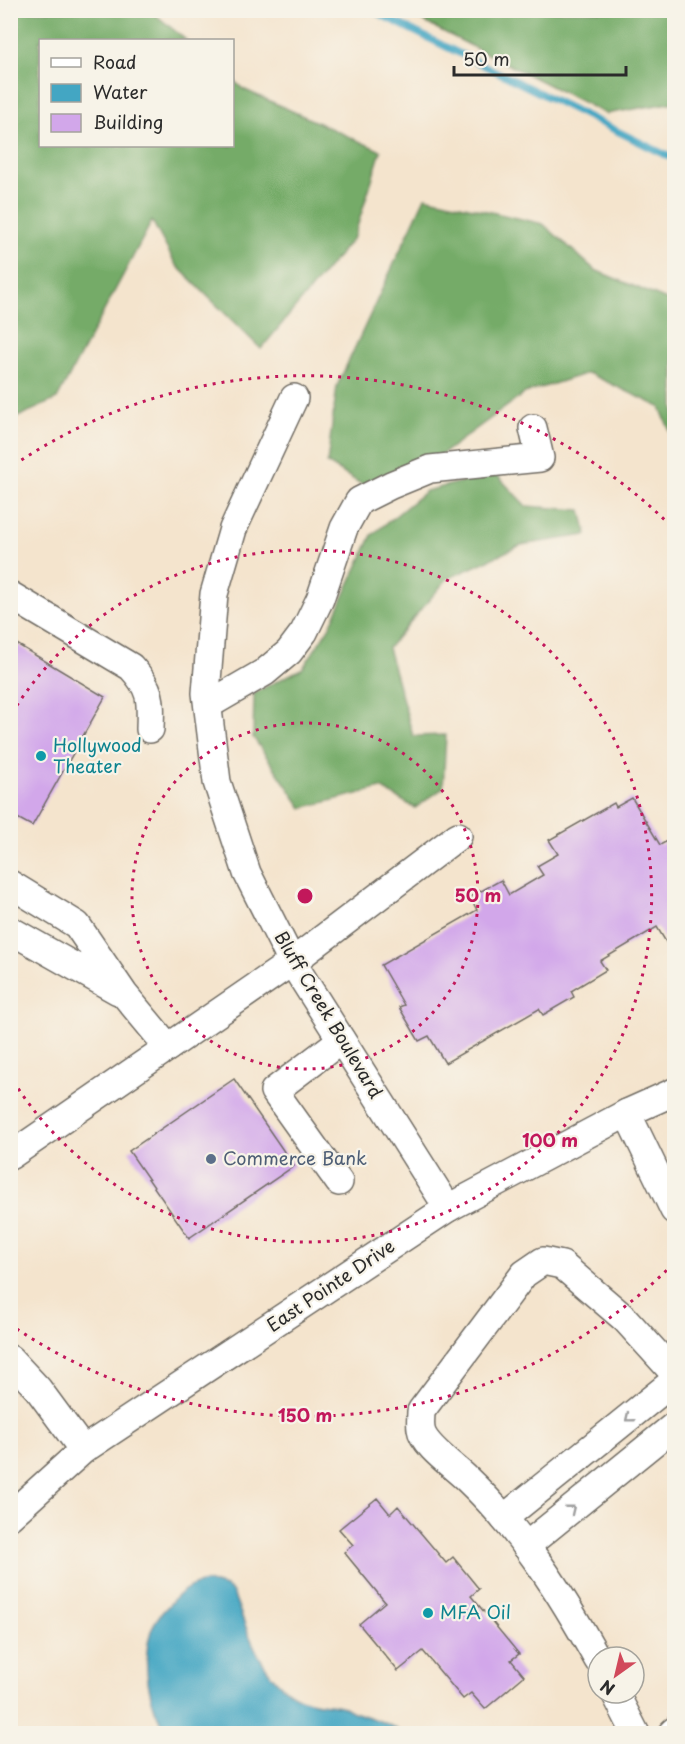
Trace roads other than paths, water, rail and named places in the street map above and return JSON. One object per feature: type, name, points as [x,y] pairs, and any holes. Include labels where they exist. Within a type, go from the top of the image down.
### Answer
[{"type":"street","name":"Bluff Creek Boulevard","points":[[294,398],[233,529],[214,594],[206,693],[217,782],[248,873],[292,962],[448,1208]]},
{"type":"street","points":[[208,705],[265,672],[289,652],[304,632],[320,599],[344,528],[359,501],[391,484],[430,470],[540,459],[533,428]]},
{"type":"street","points":[[10,595],[131,667],[144,681],[151,700],[150,729]]},
{"type":"street","points":[[10,1156],[292,962],[458,836]]},
{"type":"street","points":[[10,884],[77,925],[124,994],[168,1047]]},
{"type":"street","points":[[10,930],[124,994]]},
{"type":"street","points":[[339,1182],[274,1091],[341,1040]]},
{"type":"street","name":"East Pointe Drive","points":[[10,1516],[83,1450],[448,1208],[627,1113],[675,1092]]},
{"type":"street","points":[[627,1113],[675,1210]]},
{"type":"street","points":[[590,1645],[559,1590],[504,1518],[427,1442],[420,1431],[422,1411],[524,1274],[543,1261],[562,1265],[625,1319],[675,1373]]},
{"type":"street","points":[[10,1359],[38,1389],[83,1450]]},
{"type":"street","points":[[504,1518],[675,1381]]},
{"type":"street","points":[[526,1546],[675,1426]]},
{"type":"street","points":[[621,1705],[636,1734]]},
{"type":"water","points":[[207,1582],[226,1587],[233,1593],[252,1643],[282,1687],[314,1702],[343,1706],[403,1733],[167,1733],[156,1711],[148,1684],[147,1657],[151,1631],[158,1617],[181,1593],[190,1587]]},
{"type":"waterway","points":[[371,10],[674,159]]},
{"type":"place","name":"Hollywood Theater","points":[[41,756]]},
{"type":"place","name":"Commerce Bank","points":[[211,1159]]},
{"type":"place","name":"MFA Oil","points":[[428,1613]]}]
